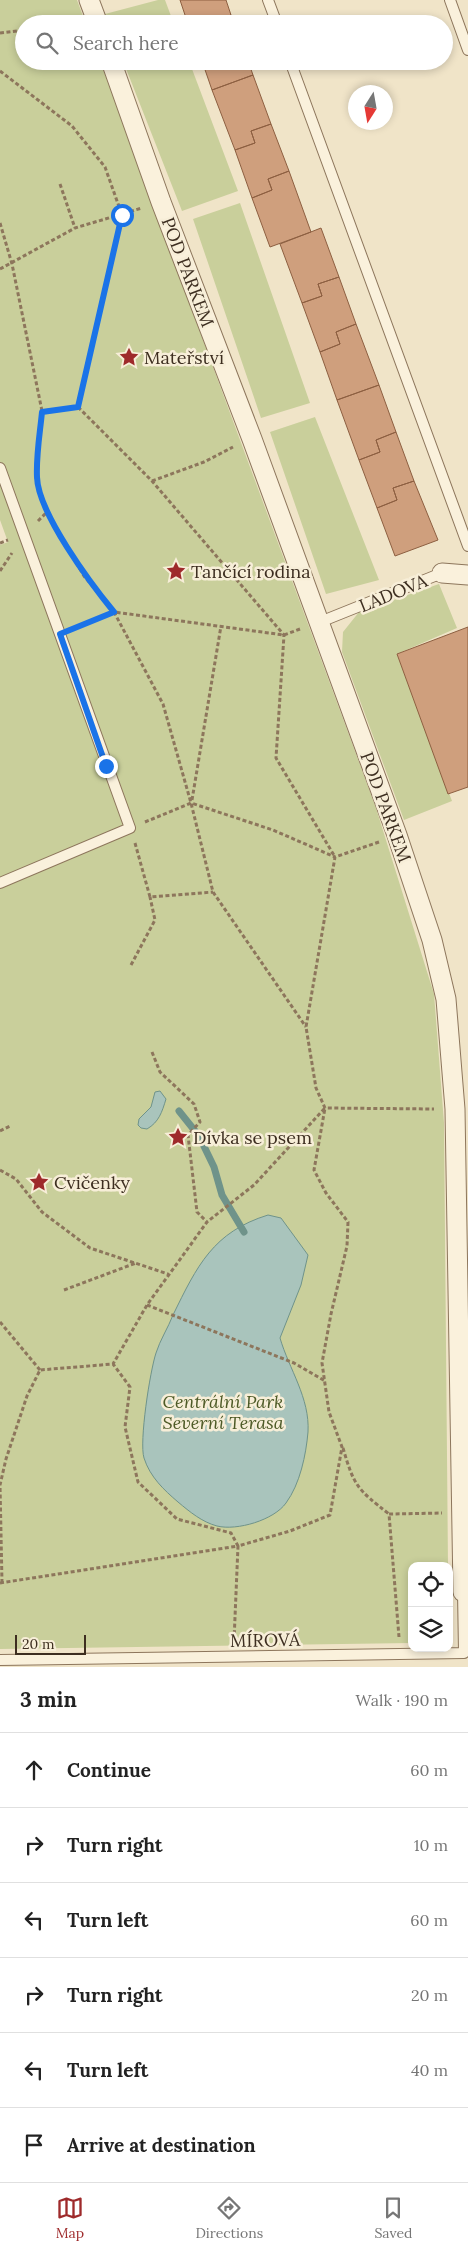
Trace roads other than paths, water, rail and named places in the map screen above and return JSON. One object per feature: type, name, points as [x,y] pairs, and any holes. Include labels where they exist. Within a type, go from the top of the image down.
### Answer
[{"type":"street","points":[[89,0],[95,15]]},
{"type":"street","name":"POD PARKEM","points":[[114,70],[161,202],[320,622],[397,835],[432,940],[446,998],[455,1109],[465,1512],[465,1592]]},
{"type":"street","name":"LADOVA","points":[[442,573],[468,575]]},
{"type":"lane","points":[[268,0],[274,15]]},
{"type":"lane","points":[[450,0],[468,50]]},
{"type":"lane","points":[[293,70],[468,546]]},
{"type":"lane","points":[[0,468],[130,828],[0,883]]},
{"type":"lane","name":"LADOVA","points":[[320,622],[442,573]]},
{"type":"lane","name":"MÍROVÁ","points":[[0,1660],[182,1662],[233,1657],[400,1652],[464,1653],[465,1592]]},
{"type":"water","points":[[160,1091],[166,1099],[160,1116],[147,1129],[141,1128],[138,1125],[139,1119],[151,1107],[155,1092]]},
{"type":"water","points":[[268,1215],[281,1218],[308,1255],[301,1285],[280,1338],[306,1407],[308,1432],[306,1450],[302,1469],[295,1487],[286,1503],[280,1509],[254,1523],[235,1527],[217,1526],[201,1519],[178,1502],[158,1483],[150,1471],[144,1458],[143,1450],[148,1390],[158,1348],[199,1266],[220,1241],[233,1231],[249,1222]]},
{"type":"waterway","points":[[179,1111],[199,1136],[214,1167],[222,1195],[244,1232]]},
{"type":"place","name":"Mateřství","points":[[129,357]]},
{"type":"place","name":"Tančící rodina","points":[[176,571]]},
{"type":"place","name":"Dívka se psem","points":[[178,1137]]},
{"type":"place","name":"Cvičenky","points":[[39,1182]]},
{"type":"park label","name":"Centrální Park Severní Terasa","points":[[223,1411]]}]
